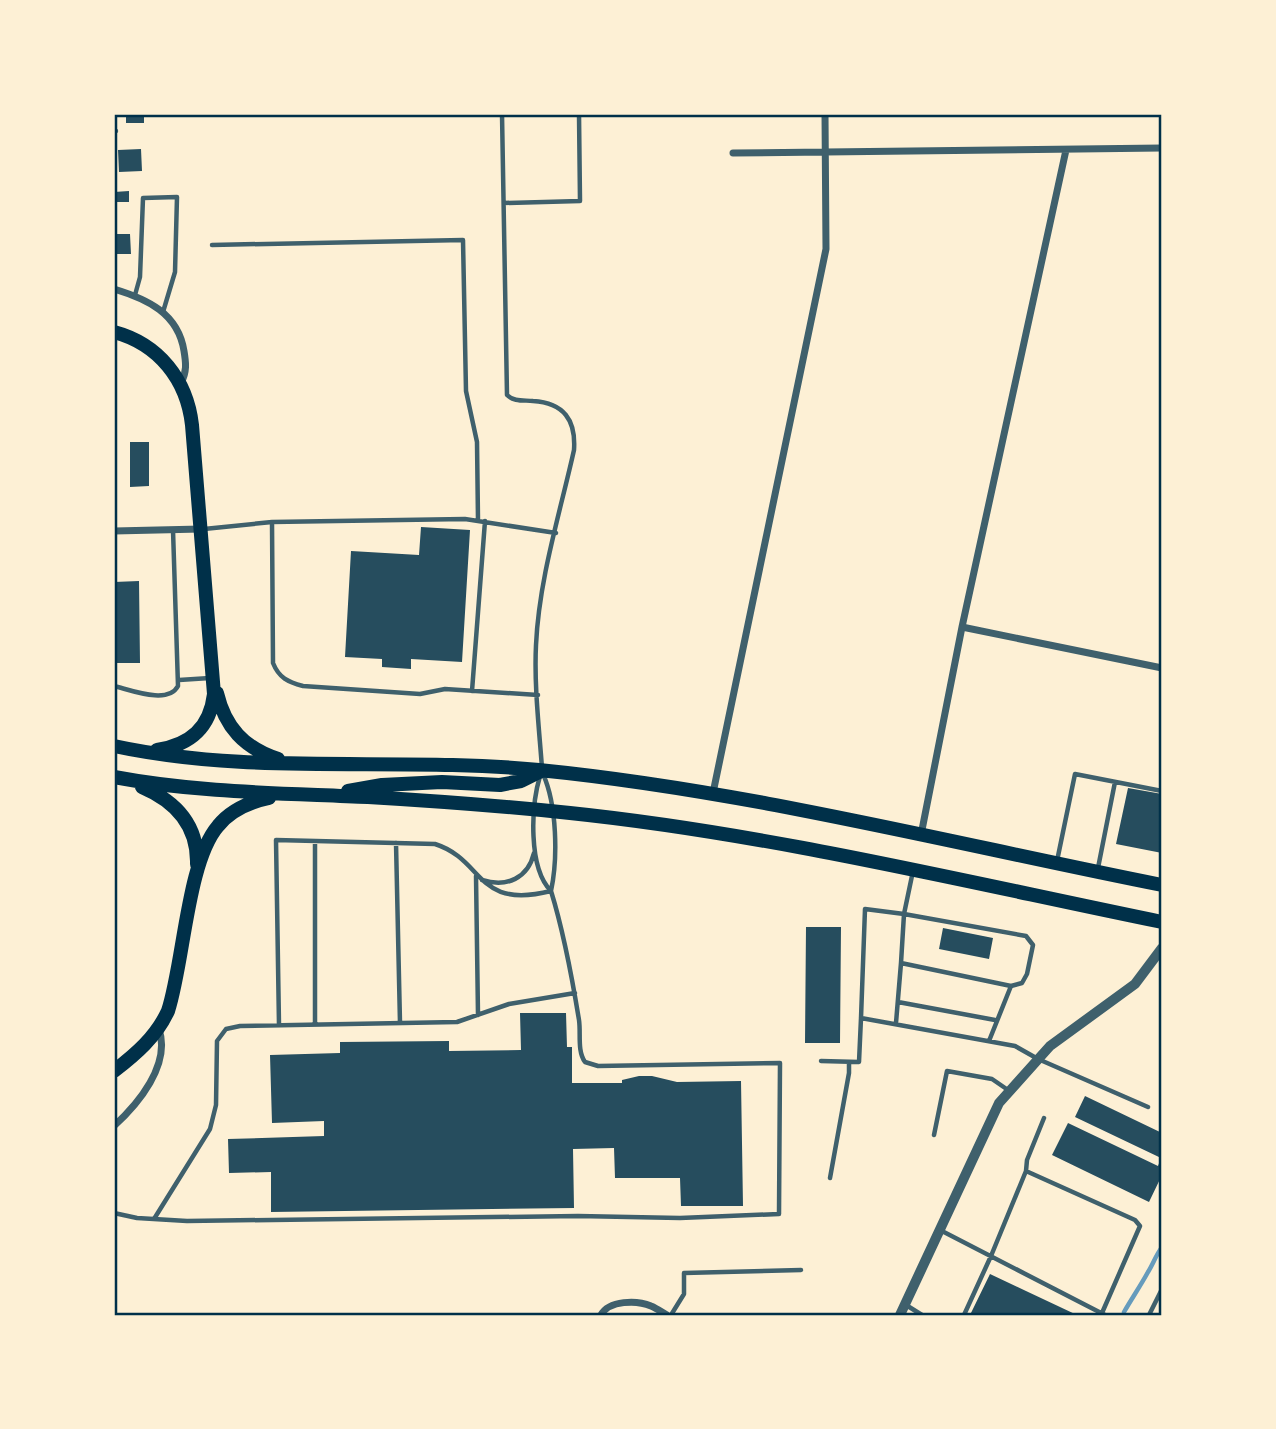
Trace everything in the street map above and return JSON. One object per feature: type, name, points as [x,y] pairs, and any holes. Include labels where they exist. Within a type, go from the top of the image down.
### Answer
[{"type":"highway","points":[[114,332],[150,348],[169,366],[180,384],[191,417],[214,677],[212,709],[206,723],[193,737],[166,748],[130,749]]},
{"type":"highway","points":[[214,677],[223,713],[238,737],[266,755],[300,764]]},
{"type":"highway","points":[[114,746],[217,761],[410,764],[542,770],[713,793],[1162,885]]},
{"type":"highway","points":[[323,796],[382,785],[442,782],[500,785],[521,781],[542,770]]},
{"type":"highway","points":[[114,777],[211,791],[416,800],[534,810],[698,831],[913,870],[1162,922]]},
{"type":"highway","points":[[114,777],[155,793],[182,814],[195,843],[195,882]]},
{"type":"highway","points":[[114,1071],[144,1047],[168,1011],[195,882],[206,846],[214,831],[226,818],[250,803],[287,795]]},
{"type":"highway","points":[[114,1058],[132,1049],[159,1028]]},
{"type":"street","points":[[713,793],[826,249],[825,114]]},
{"type":"street","points":[[733,153],[1162,148]]},
{"type":"street","points":[[920,836],[962,627],[1066,150]]},
{"type":"street","points":[[114,289],[135,295],[163,312],[178,331],[186,363],[180,384]]},
{"type":"street","points":[[114,531],[201,529]]},
{"type":"street","points":[[962,627],[1162,668]]},
{"type":"street","points":[[900,1315],[999,1102],[1064,1034],[1124,994],[1144,974],[1162,948]]},
{"type":"street","points":[[114,1126],[130,1111],[152,1078],[162,1048],[159,1028]]},
{"type":"street","points":[[601,1315],[614,1304],[635,1303],[649,1305],[669,1315]]},
{"type":"lane","points":[[114,1213],[187,1221],[779,1214],[780,1063],[591,1065],[582,1058],[575,993],[560,924],[551,891],[540,876],[535,845],[534,810],[542,770],[536,661],[538,628],[574,450],[574,430],[571,421],[557,407],[548,403],[513,400],[507,395],[502,114]]},
{"type":"lane","points":[[503,203],[580,201],[579,114]]},
{"type":"lane","points":[[135,295],[140,277],[143,198],[177,197],[175,272],[163,312]]},
{"type":"lane","points":[[212,245],[463,240],[466,391],[477,442],[478,520]]},
{"type":"lane","points":[[201,529],[272,522],[478,520],[556,533]]},
{"type":"lane","points":[[472,691],[485,521]]},
{"type":"lane","points":[[272,522],[273,663],[277,674],[289,682],[303,686],[420,694],[445,689],[538,695]]},
{"type":"lane","points":[[114,686],[163,696],[176,690],[179,680],[173,530]]},
{"type":"lane","points":[[179,680],[214,677]]},
{"type":"lane","points":[[542,770],[550,790],[553,812],[554,864],[551,891]]},
{"type":"lane","points":[[1057,864],[1075,774],[1162,791]]},
{"type":"lane","points":[[1098,872],[1115,782]]},
{"type":"lane","points":[[279,1025],[276,840],[443,847],[456,855],[478,877],[502,893],[525,895],[551,891]]},
{"type":"lane","points":[[315,841],[315,1024]]},
{"type":"lane","points":[[396,843],[400,1023]]},
{"type":"lane","points":[[478,877],[501,883],[514,881],[529,867],[535,845]]},
{"type":"lane","points":[[896,1023],[904,914],[913,870]]},
{"type":"lane","points":[[478,877],[478,1015]]},
{"type":"lane","points":[[821,1061],[859,1062],[865,909],[1026,936],[1033,945],[1027,974],[1022,983],[1011,986],[901,963]]},
{"type":"lane","points":[[989,1041],[995,1020],[1011,986]]},
{"type":"lane","points":[[153,1219],[210,1129],[216,1105],[216,1050],[221,1034],[233,1027],[457,1022],[509,1004],[575,993]]},
{"type":"lane","points":[[898,1002],[995,1020]]},
{"type":"lane","points":[[861,1018],[1015,1046],[1038,1059],[1148,1107]]},
{"type":"lane","points":[[830,1178],[849,1062]]},
{"type":"lane","points":[[934,1135],[947,1071],[992,1079],[1009,1091]]},
{"type":"lane","points":[[964,1315],[1026,1171],[1027,1160],[1044,1118]]},
{"type":"lane","points":[[940,1230],[1104,1314],[1140,1226],[1135,1220],[1026,1171]]},
{"type":"lane","points":[[669,1315],[684,1294],[684,1273],[801,1270]]},
{"type":"lane","points":[[1149,1315],[1162,1289]]},
{"type":"lane","points":[[905,1304],[922,1315]]},
{"type":"building","points":[[126,114],[144,114],[144,123],[126,123]]},
{"type":"building","points":[[141,149],[142,171],[119,172],[118,150]]},
{"type":"building","points":[[129,191],[129,202],[114,202],[114,192]]},
{"type":"building","points":[[114,234],[130,234],[131,254],[114,254]]},
{"type":"building","points":[[130,442],[149,442],[149,486],[130,487]]},
{"type":"building","points":[[421,527],[470,530],[462,662],[411,659],[411,669],[382,667],[382,659],[345,657],[351,551],[419,555]]},
{"type":"building","points":[[139,581],[140,663],[114,663],[114,582]]},
{"type":"building","points":[[1128,788],[1162,794],[1162,853],[1116,844]]},
{"type":"building","points":[[806,927],[841,927],[840,1043],[805,1043]]},
{"type":"building","points":[[943,928],[993,938],[989,959],[939,949]]},
{"type":"building","points":[[520,1013],[566,1013],[567,1047],[572,1047],[572,1083],[622,1083],[622,1080],[639,1076],[677,1082],[741,1081],[743,1206],[681,1206],[680,1178],[615,1178],[614,1148],[573,1149],[574,1208],[271,1212],[271,1172],[229,1173],[228,1139],[324,1136],[324,1121],[272,1123],[270,1055],[340,1053],[340,1042],[449,1041],[449,1051],[521,1050]]},
{"type":"building","points":[[1085,1096],[1162,1133],[1162,1175],[1149,1202],[1052,1155],[1068,1123],[1158,1166],[1161,1158],[1075,1117]]},
{"type":"building","points":[[990,1274],[1026,1291],[1077,1315],[970,1315]]},
{"type":"waterway","points":[[1124,1312],[1162,1247]]}]
